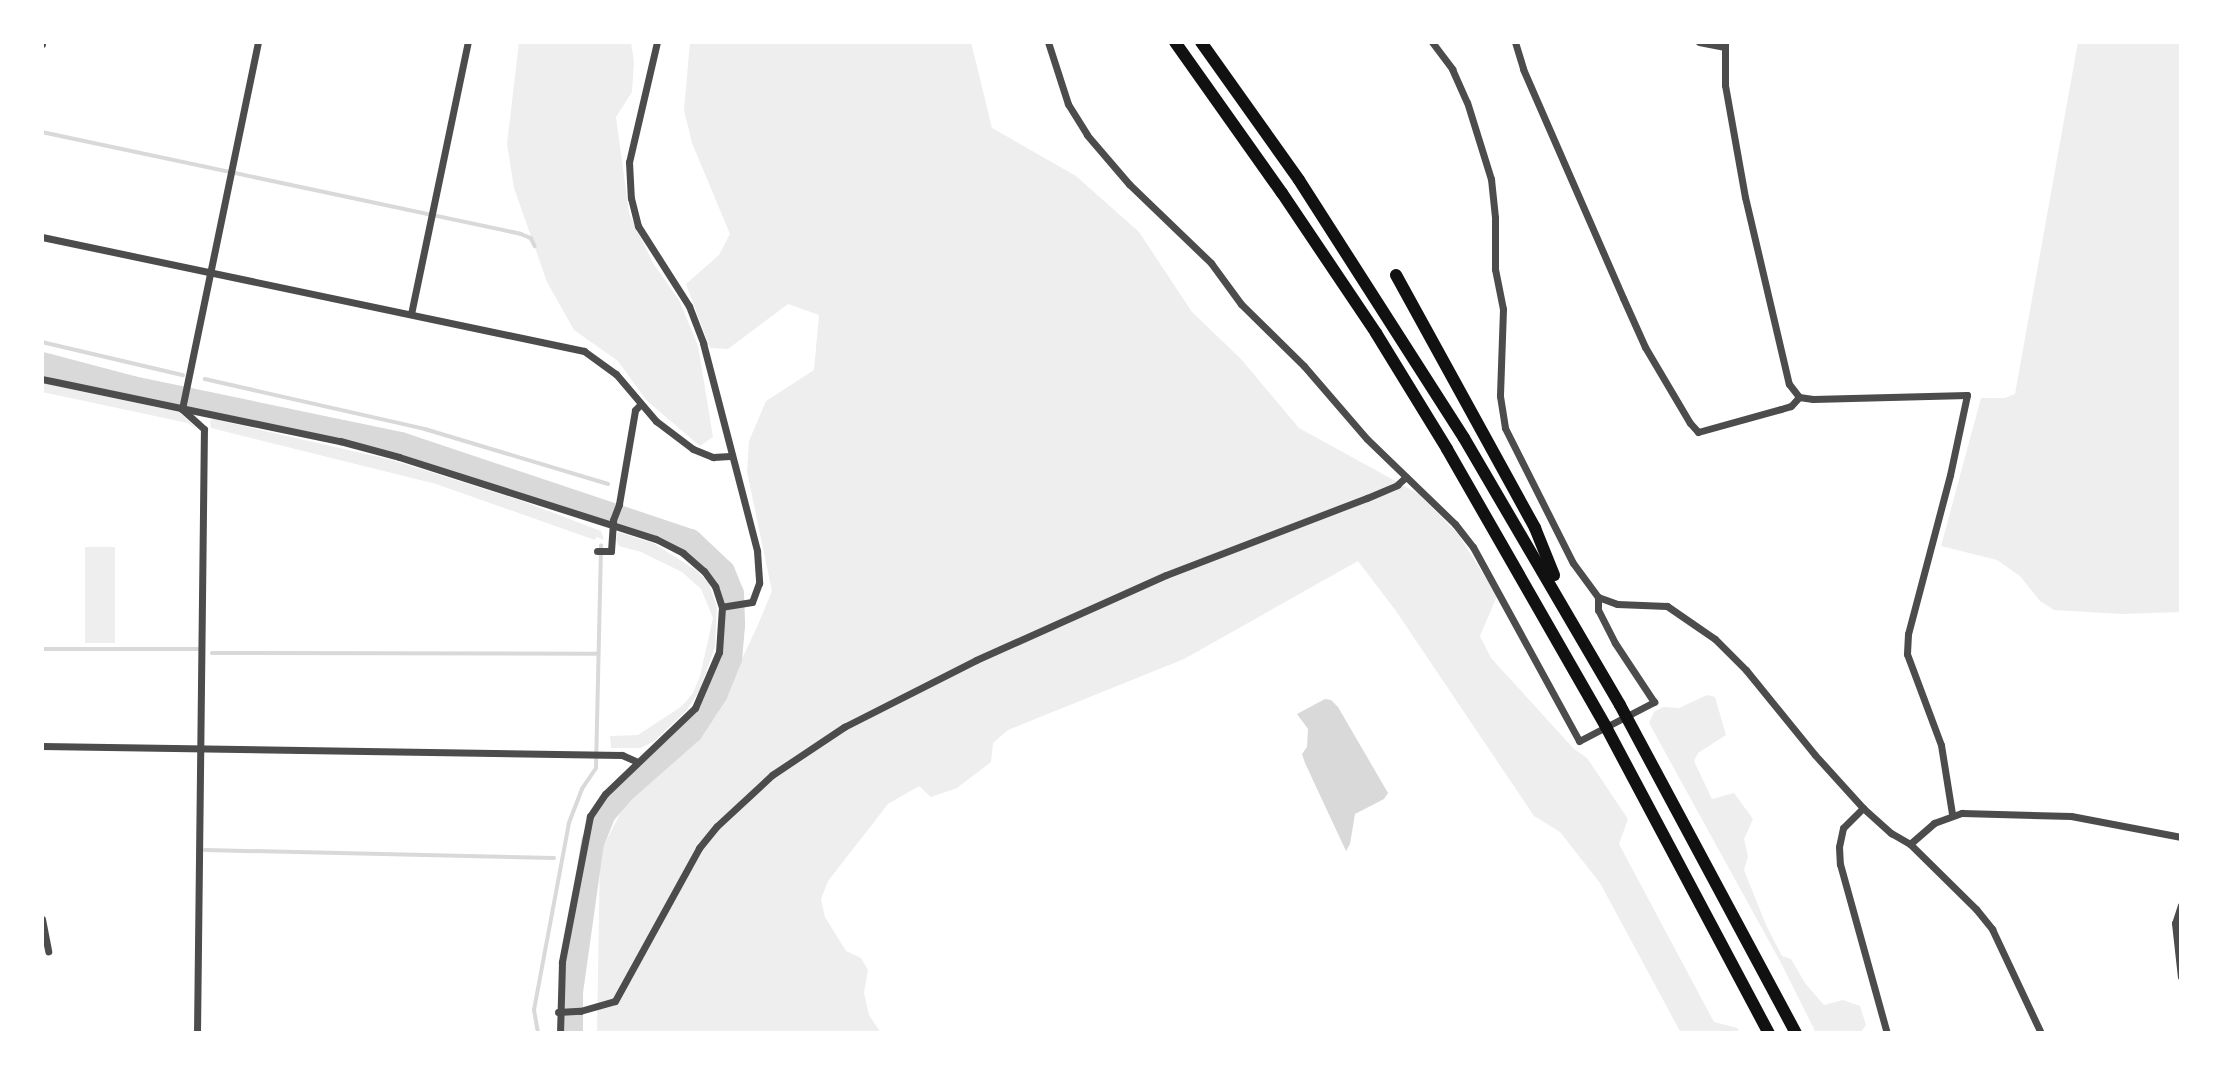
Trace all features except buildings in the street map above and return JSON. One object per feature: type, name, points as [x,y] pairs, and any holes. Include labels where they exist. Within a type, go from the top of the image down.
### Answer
[{"type":"highway","points":[[1175,42],[1282,193],[1376,333],[1447,449],[1606,727],[1769,1033]]},
{"type":"highway","points":[[1201,42],[1299,180],[1391,321],[1571,618],[1796,1033]]},
{"type":"highway","points":[[1396,275],[1535,528],[1571,618]]},
{"type":"street","points":[[183,407],[258,42]]},
{"type":"street","points":[[411,314],[468,42]]},
{"type":"street","points":[[657,42],[629,162],[631,198],[638,226],[650,249],[674,280],[689,306],[703,343],[730,456],[757,551],[759,583],[752,602],[724,607]]},
{"type":"street","points":[[1048,42],[1068,104],[1087,135],[1129,184],[1211,263],[1241,304],[1304,366],[1367,439],[1455,524],[1473,547],[1579,741],[1586,740],[1654,702],[1615,643],[1598,610],[1598,597]]},
{"type":"street","points":[[1432,42],[1452,69],[1467,102],[1491,178],[1495,218],[1495,269],[1503,309],[1500,396],[1505,428],[1573,563],[1598,597],[1617,604],[1667,607],[1715,639],[1746,670],[1815,755],[1863,808],[1891,833],[1910,844],[1976,909],[1992,929],[2041,1033]]},
{"type":"street","points":[[1516,42],[1523,69],[1634,323],[1690,423],[1698,432],[1791,406],[1799,397]]},
{"type":"street","points":[[1699,42],[1724,44],[1725,85],[1745,197],[1788,383],[1799,397],[1813,399],[1967,395],[1950,475],[1908,634],[1907,654],[1941,745],[1952,814]]},
{"type":"street","points":[[42,237],[584,351],[616,374],[656,421],[693,449],[713,457],[730,456]]},
{"type":"street","points":[[42,379],[352,444],[612,523],[656,539],[683,553],[715,586],[724,607],[719,652],[695,708],[605,794],[590,816],[562,962],[560,1033]]},
{"type":"street","points":[[597,551],[611,551],[612,523],[619,504],[635,410],[641,404]]},
{"type":"street","points":[[183,407],[204,429],[197,1033]]},
{"type":"street","points":[[561,1012],[580,1011],[615,1001],[699,848],[717,826],[772,775],[844,727],[976,660],[1166,575],[1367,498],[1397,485],[1406,477]]},
{"type":"street","points":[[42,756],[42,746],[622,754],[638,762]]},
{"type":"street","points":[[1863,808],[1843,828],[1839,847],[1840,864],[1887,1033]]},
{"type":"street","points":[[1910,844],[1934,823],[1952,814],[2071,816],[2181,836]]},
{"type":"street","points":[[2181,905],[2175,923],[2181,977]]},
{"type":"street","points":[[42,919],[48,951]]},
{"type":"shaded area","points":[[519,42],[631,42],[634,62],[632,92],[616,117],[629,213],[653,263],[679,300],[698,346],[713,437],[700,446],[646,400],[618,361],[574,330],[547,282],[514,188],[507,144]]},
{"type":"shaded area","points":[[690,42],[971,42],[992,128],[1076,176],[1139,232],[1192,312],[1241,359],[1299,428],[1419,494],[1458,534],[1497,596],[1480,636],[1491,658],[1574,749],[1587,758],[1628,819],[1619,844],[1714,1022],[1737,1028],[1740,1033],[1681,1033],[1600,883],[1560,832],[1534,816],[1396,611],[1358,561],[1184,659],[1008,730],[993,743],[991,762],[957,788],[931,797],[919,786],[888,804],[828,881],[821,899],[825,917],[846,951],[861,958],[868,970],[864,993],[869,1015],[881,1033],[597,1033],[600,853],[623,808],[714,718],[757,627],[772,591],[747,472],[749,441],[766,401],[814,370],[819,315],[788,304],[728,349],[710,348],[686,284],[719,255],[730,234],[692,143],[684,110]]},
{"type":"shaded area","points":[[2078,42],[2181,42],[2181,612],[2123,614],[2054,610],[2040,601],[2020,576],[1997,560],[1941,546],[1981,398],[2005,398],[2015,394]]},
{"type":"shaded area","points":[[42,383],[179,412],[199,431],[188,423],[42,392]]},
{"type":"shaded area","points":[[213,419],[392,460],[522,501],[601,531],[604,540],[596,537],[595,540],[436,484],[211,428],[210,421]]},
{"type":"shaded area","points":[[618,532],[653,543],[696,570],[708,582],[717,607],[715,646],[700,690],[686,711],[653,742],[640,748],[611,748],[610,736],[638,735],[682,706],[693,693],[700,676],[713,618],[701,589],[682,572],[641,552],[619,546],[616,540]]},
{"type":"shaded area","points":[[85,547],[115,547],[115,643],[85,643]]},
{"type":"shaded area","points":[[1707,695],[1715,697],[1726,735],[1698,753],[1694,761],[1712,799],[1734,793],[1753,819],[1744,839],[1748,856],[1744,870],[1766,925],[1782,956],[1791,959],[1805,983],[1824,1005],[1843,1000],[1860,1006],[1866,1025],[1860,1033],[1816,1033],[1781,963],[1649,723],[1654,712],[1663,707],[1679,708]]},
{"type":"shaded area","points":[[1325,699],[1331,700],[1338,707],[1388,793],[1384,799],[1355,814],[1350,844],[1346,851],[1302,754],[1307,747],[1308,729],[1297,714]]},
{"type":"waterway","points":[[42,132],[521,234],[531,238],[535,246]]},
{"type":"waterway","points":[[42,342],[183,375]]},
{"type":"waterway","points":[[42,363],[132,387],[400,443],[690,540],[723,571],[732,593],[733,625],[730,658],[716,693],[691,731],[624,790],[604,813],[592,842],[571,992],[571,1033]]},
{"type":"waterway","points":[[205,379],[425,429],[608,484]]},
{"type":"waterway","points":[[538,1033],[534,1010],[569,823],[582,789],[596,768],[601,546]]},
{"type":"waterway","points":[[42,649],[198,649]]},
{"type":"waterway","points":[[212,653],[597,654]]},
{"type":"waterway","points":[[205,850],[554,858]]}]
